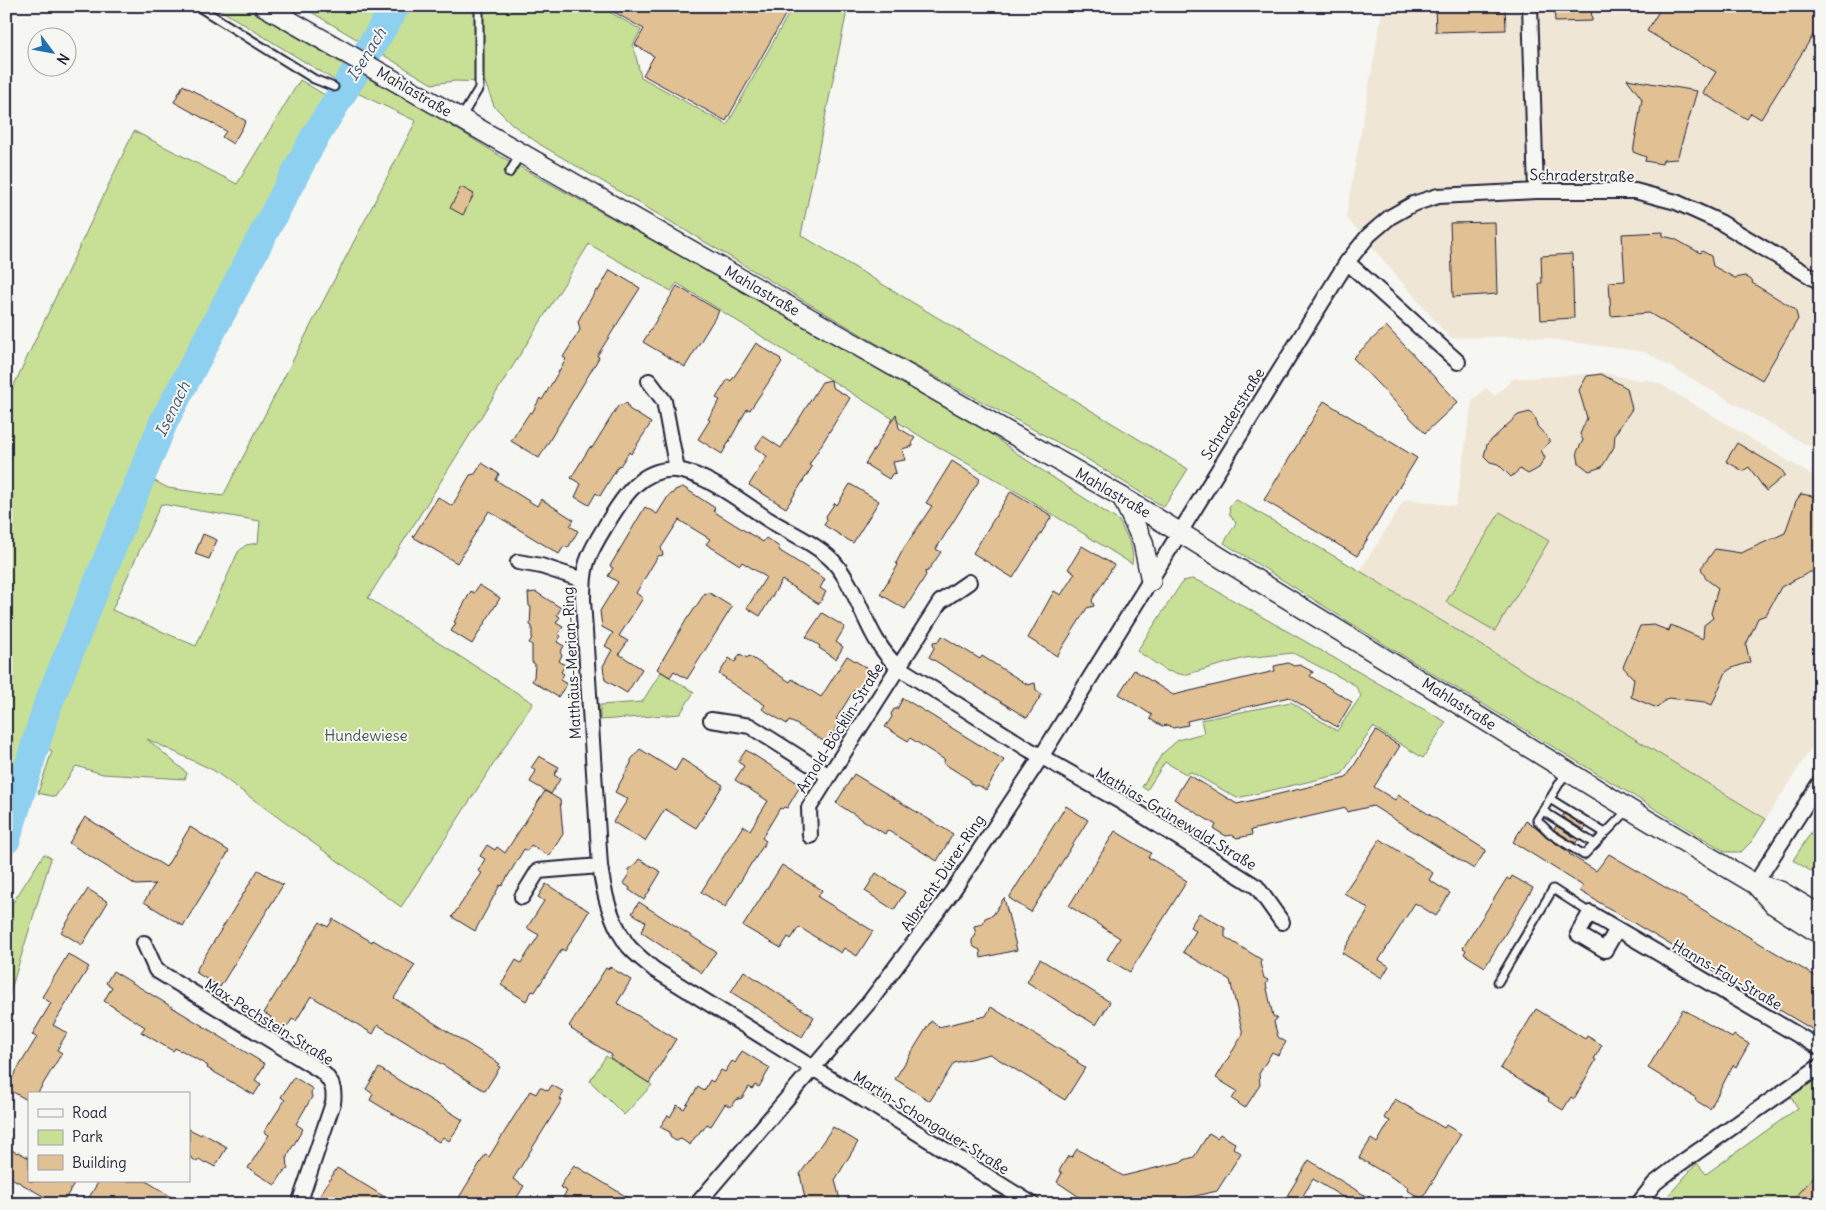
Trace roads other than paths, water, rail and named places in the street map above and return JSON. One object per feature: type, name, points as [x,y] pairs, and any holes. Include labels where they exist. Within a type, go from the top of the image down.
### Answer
[{"type":"street","name":"Mahlastraße","points":[[264,6],[1122,497],[1629,809],[1755,884],[1780,891],[1820,915]]},
{"type":"street","points":[[1530,6],[1536,191]]},
{"type":"street","name":"Schraderstraße","points":[[1180,533],[1347,262],[1376,229],[1390,217],[1413,204],[1438,196],[1536,191],[1635,191],[1676,202],[1720,222],[1820,282]]},
{"type":"street","points":[[1347,262],[1458,362]]},
{"type":"street","points":[[649,381],[664,400],[677,470]]},
{"type":"street","name":"Matthäus-Merian-Ring","points":[[814,1069],[655,970],[627,944],[609,912],[600,866],[583,580],[586,564],[594,545],[623,497],[635,484],[649,475],[662,471],[677,470],[705,480],[813,546],[832,560],[847,579],[877,644],[887,657],[898,667],[1041,757]]},
{"type":"street","points":[[1122,497],[1144,542],[1151,581]]},
{"type":"street","name":"Albrecht-Dürer-Ring","points":[[696,1204],[814,1069],[871,1000],[952,892],[1041,757],[1180,533]]},
{"type":"street","points":[[518,562],[541,566],[583,580]]},
{"type":"street","name":"Arnold-Böcklin-Straße","points":[[810,836],[809,808],[829,776],[940,602],[969,582]]},
{"type":"street","points":[[711,720],[750,726],[829,776]]},
{"type":"street","name":"Mathias-Grünewald-Straße","points":[[1041,757],[1123,803],[1257,887],[1282,922]]},
{"type":"street","points":[[1755,884],[1820,782]]},
{"type":"street","points":[[522,897],[538,871],[600,866]]},
{"type":"street","name":"Mahlastraße","points":[[1755,884],[1772,904],[1820,934]]},
{"type":"street","points":[[1590,913],[1578,934],[1605,950],[1617,930]]},
{"type":"street","name":"Hanns-Fay-Straße","points":[[1590,913],[1820,1048]]},
{"type":"street","name":"Max-Pechstein-Straße","points":[[144,943],[156,970],[321,1071],[330,1080],[334,1092],[333,1104],[298,1204]]},
{"type":"street","points":[[1638,1204],[1655,1183],[1678,1165],[1820,1066]]},
{"type":"street","name":"Martin-Schongauer-Straße","points":[[814,1069],[1032,1204]]},
{"type":"lane","points":[[197,6],[314,79],[334,87]]},
{"type":"lane","name":"Mahlastraße","points":[[460,119],[479,88],[479,6]]},
{"type":"lane","points":[[509,173],[521,153]]},
{"type":"lane","points":[[1567,770],[1537,820],[1551,834],[1584,854],[1629,809]]},
{"type":"lane","points":[[1550,798],[1605,833]]},
{"type":"lane","points":[[1543,811],[1595,844]]},
{"type":"lane","points":[[1498,982],[1553,889],[1590,913]]},
{"type":"waterway","name":"Isenach","points":[[6,840],[48,704],[164,421],[313,140],[396,6]]},
{"type":"park label","name":"Hundewiese","points":[[366,736]]}]
